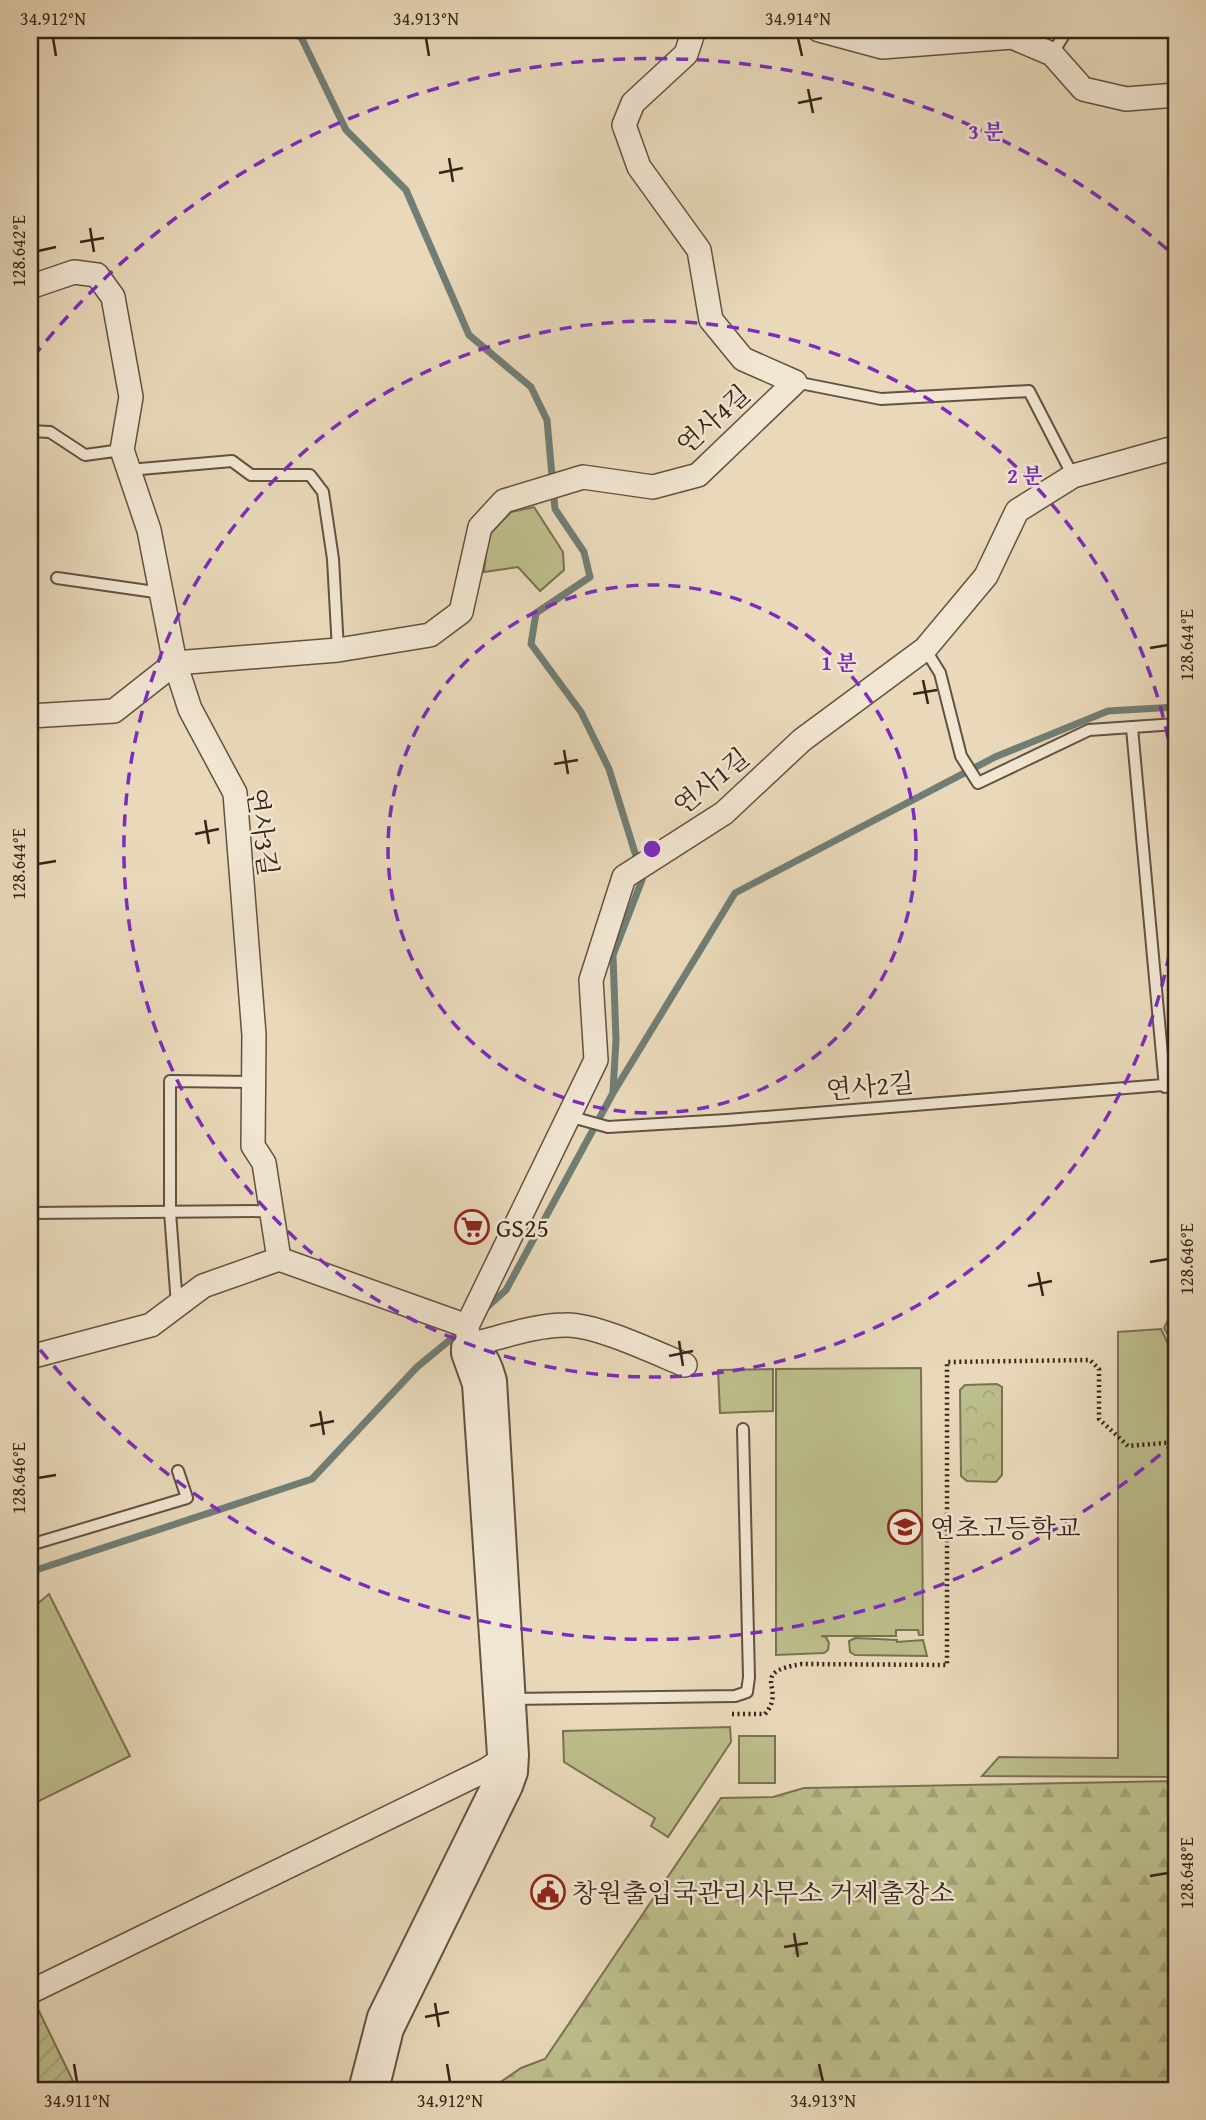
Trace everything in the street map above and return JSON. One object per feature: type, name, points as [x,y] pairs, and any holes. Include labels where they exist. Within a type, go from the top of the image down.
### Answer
[{"type":"street","name":"연사4길","points":[[176,663],[338,650],[430,635],[461,612],[480,527],[504,501],[583,477],[653,487],[698,475],[794,382],[743,359],[710,320],[699,250],[639,167],[624,125],[633,103],[686,54],[694,30]]},
{"type":"street","points":[[819,30],[883,47],[1012,37],[1052,54],[1083,89],[1126,99],[1176,95]]},
{"type":"street","name":"연사3길","points":[[30,287],[74,272],[97,275],[113,298],[131,397],[125,460],[149,530],[176,663],[190,709],[234,793],[254,1035],[253,1146],[264,1163],[279,1259]]},
{"type":"street","name":"연사1길","points":[[468,1336],[478,1302],[596,1060],[591,980],[624,877],[724,813],[802,740],[925,649],[986,576],[1017,511],[1073,476],[1170,449],[1176,450]]},
{"type":"street","points":[[30,716],[114,711],[176,663]]},
{"type":"street","points":[[30,1357],[151,1325],[203,1286],[279,1259],[468,1336],[568,1325],[592,1330],[685,1365]]},
{"type":"street","points":[[374,2090],[389,2029],[509,1786],[513,1772],[508,1756],[477,1384],[466,1353],[468,1336]]},
{"type":"street","points":[[30,1992],[486,1770],[508,1756]]},
{"type":"street","points":[[363,2090],[382,2017],[498,1782],[508,1756]]},
{"type":"lane","points":[[1052,54],[1067,30]]},
{"type":"lane","points":[[794,382],[881,399],[1029,391],[1073,476]]},
{"type":"lane","points":[[30,431],[50,432],[85,455],[125,460],[232,461],[251,475],[310,475],[323,492],[333,559],[338,650]]},
{"type":"lane","points":[[57,578],[162,593]]},
{"type":"lane","points":[[925,649],[940,673],[961,756],[978,783],[1089,730],[1176,724]]},
{"type":"lane","points":[[1132,728],[1171,1085]]},
{"type":"lane","points":[[177,1305],[170,1212],[170,1081],[254,1082]]},
{"type":"lane","name":"연사2길","points":[[568,1116],[608,1127],[727,1121],[1171,1085]]},
{"type":"lane","points":[[30,1213],[271,1211]]},
{"type":"lane","points":[[504,1699],[735,1696],[747,1692],[749,1677],[743,1429]]},
{"type":"lane","points":[[30,1545],[187,1498],[178,1471]]},
{"type":"path","points":[[765,1714],[772,1703],[772,1675],[780,1668],[802,1664],[947,1665],[947,1362],[1090,1360],[1099,1369],[1098,1419],[1128,1446],[1176,1442]]},
{"type":"green space","points":[[534,507],[563,552],[564,570],[540,591],[518,567],[484,572],[488,536],[511,512]]},
{"type":"green space","points":[[1176,1304],[1176,1349],[1164,1328]]},
{"type":"green space","points":[[1161,1329],[1173,1354],[1176,1777],[982,1776],[999,1757],[1118,1758],[1118,1332]]},
{"type":"green space","points":[[921,1368],[923,1635],[919,1635],[918,1630],[896,1630],[896,1636],[821,1636],[826,1637],[829,1643],[828,1650],[824,1653],[776,1655],[776,1369]]},
{"type":"green space","points":[[773,1369],[773,1411],[720,1413],[718,1370]]},
{"type":"green space","points":[[997,1384],[1002,1387],[1002,1475],[996,1482],[967,1481],[961,1476],[960,1390],[965,1385]]},
{"type":"green space","points":[[49,1594],[130,1756],[37,1802],[30,1789],[30,1610]]},
{"type":"green space","points":[[855,1638],[897,1642],[923,1640],[927,1656],[855,1655],[850,1652],[849,1641]]},
{"type":"green space","points":[[730,1727],[731,1742],[668,1837],[651,1826],[655,1818],[564,1762],[563,1731]]},
{"type":"green space","points":[[739,1736],[775,1736],[775,1783],[739,1783]]},
{"type":"green space","points":[[1176,1781],[1176,2090],[489,2090],[521,2068],[545,2059],[721,1798],[773,1797],[804,1788]]},
{"type":"green space","points":[[37,2007],[73,2081],[55,2090],[30,2090],[30,2011]]},
{"type":"waterway","points":[[293,30],[302,39],[346,130],[406,190],[469,335],[531,387],[547,420],[555,509],[584,552],[590,577],[536,613],[531,644],[581,712],[609,769],[635,853]]},
{"type":"waterway","points":[[484,1310],[506,1290],[613,1093],[735,893],[995,757],[1108,711],[1176,707]]},
{"type":"waterway","points":[[613,1091],[616,1040],[613,955],[642,880]]},
{"type":"waterway","points":[[30,1572],[312,1479],[417,1367],[462,1330]]},
{"type":"place","name":"GS25","points":[[472,1227]]},
{"type":"place","name":"연초고등학교","points":[[905,1527]]},
{"type":"place","name":"창원출입국관리사무소 거제출장소","points":[[548,1892]]}]
